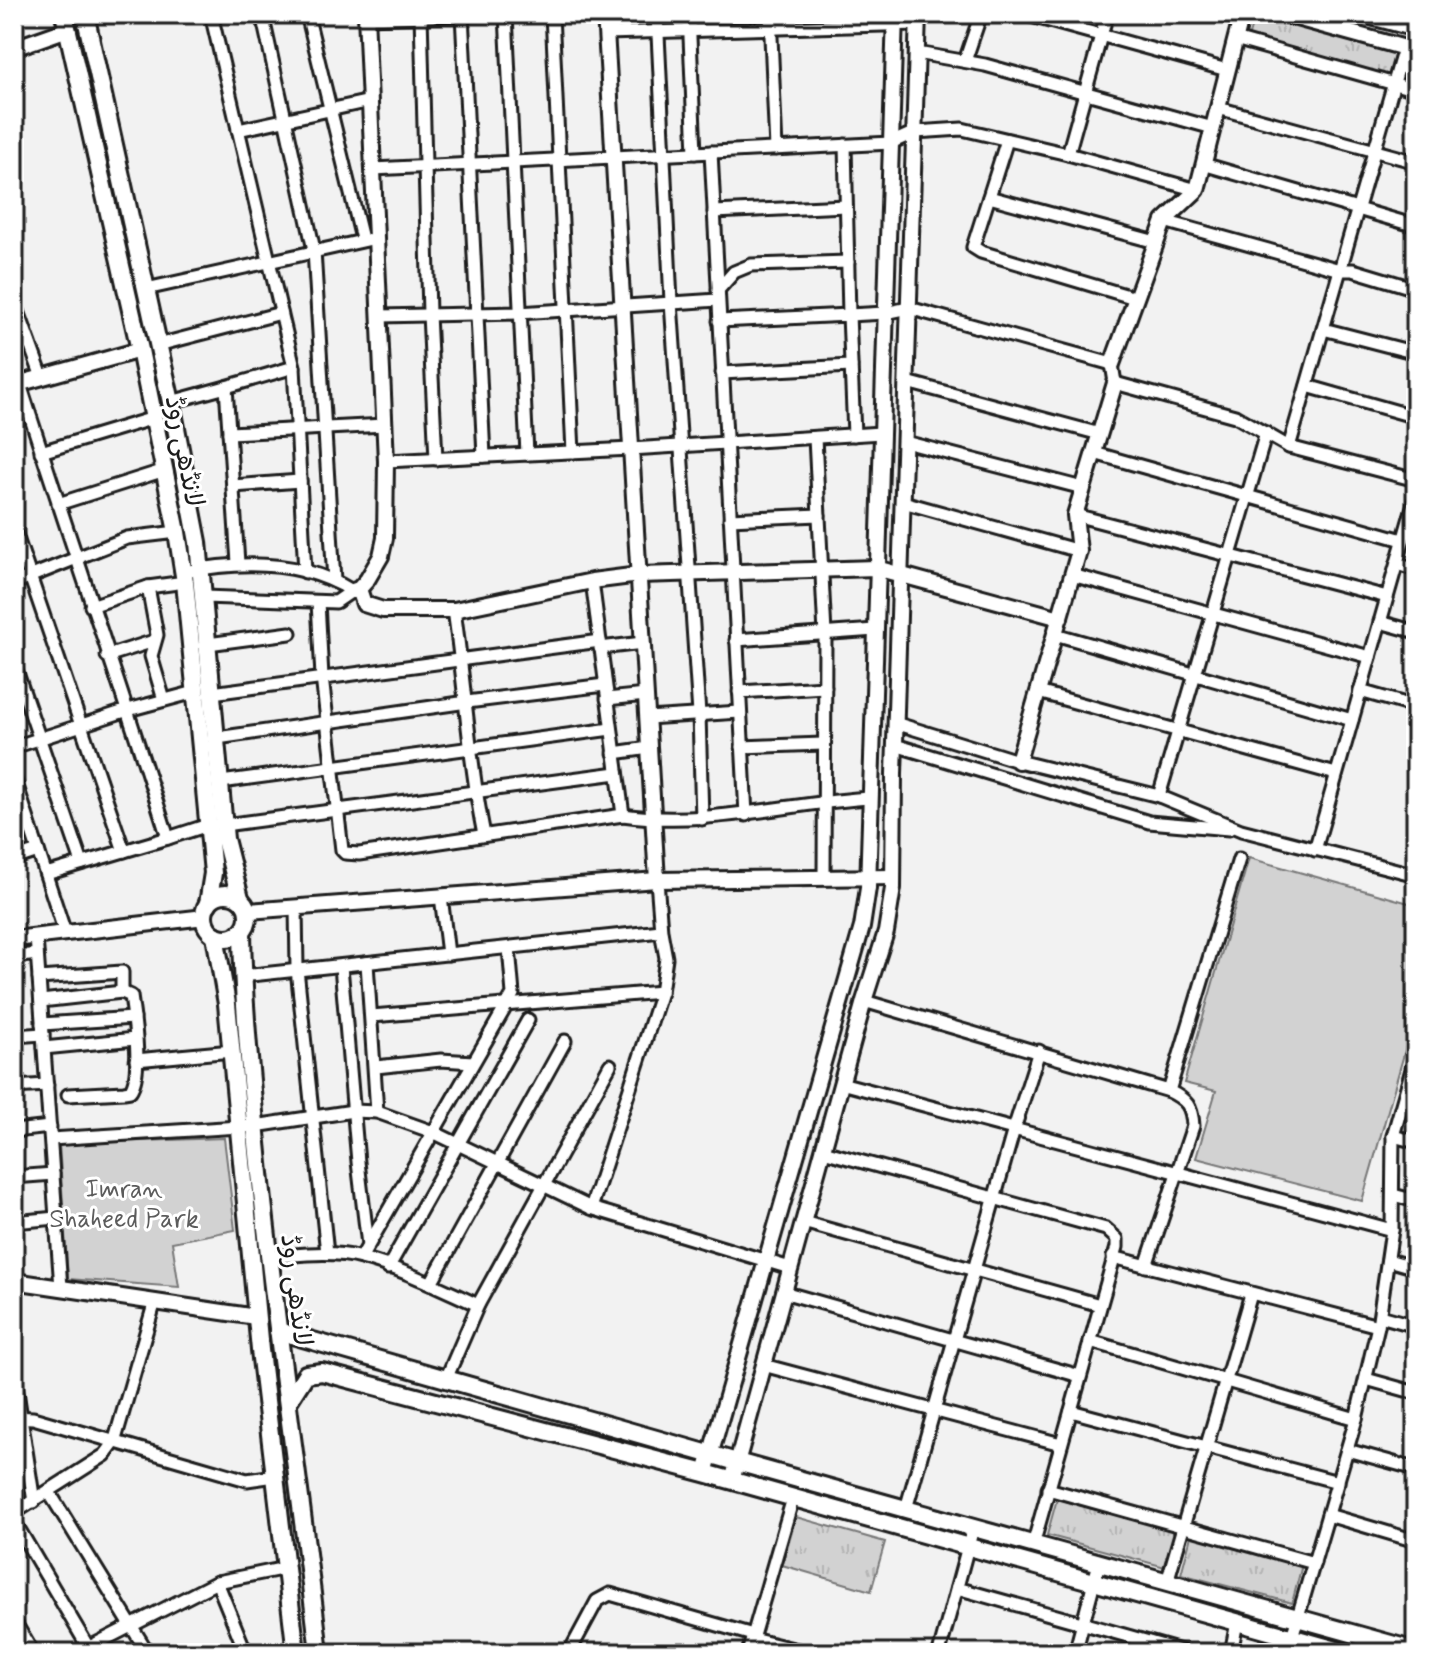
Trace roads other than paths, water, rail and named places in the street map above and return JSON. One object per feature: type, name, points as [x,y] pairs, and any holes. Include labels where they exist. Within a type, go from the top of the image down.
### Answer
[{"type":"main road","name":"لانڈھی روڈ","points":[[85,14],[171,402],[202,569],[208,644],[203,692],[217,738],[221,782],[213,873],[206,910]]},
{"type":"main road","name":"لانڈھی روڈ","points":[[66,22],[140,350],[177,532],[203,692],[216,825],[244,905]]},
{"type":"main road","points":[[219,895],[234,895],[244,905],[246,925],[229,938],[215,935],[206,924],[206,910],[219,895]]},
{"type":"main road","name":"لانڈھی روڈ","points":[[242,931],[256,1317],[296,1653]]},
{"type":"main road","name":"لانڈھی روڈ","points":[[215,935],[268,1257],[303,1506],[319,1653]]},
{"type":"main road","points":[[278,1331],[1416,1651]]},
{"type":"main road","points":[[288,1402],[306,1374],[322,1372],[705,1473],[1347,1653]]},
{"type":"street","points":[[211,14],[294,367],[305,572]]},
{"type":"street","points":[[262,14],[314,250],[334,581]]},
{"type":"street","points":[[204,597],[336,602],[356,590],[381,556],[385,538],[386,461],[380,316],[369,238],[330,109],[307,14]]},
{"type":"street","points":[[462,14],[484,456]]},
{"type":"street","points":[[369,238],[373,169],[366,16],[489,14]]},
{"type":"street","points":[[506,14],[527,454]]},
{"type":"street","points":[[552,14],[573,452]]},
{"type":"street","points":[[591,1208],[661,992],[666,958],[657,880],[605,14]]},
{"type":"street","points":[[657,14],[671,302],[699,714],[702,819]]},
{"type":"street","points":[[689,14],[695,153]]},
{"type":"street","points":[[770,14],[776,149]]},
{"type":"street","points":[[965,61],[981,14]]},
{"type":"street","points":[[1024,14],[1227,70]]},
{"type":"street","points":[[1068,154],[1107,14]]},
{"type":"street","points":[[1018,761],[1079,551],[1075,515],[1115,383],[1112,364],[1164,221],[1197,190],[1242,14]]},
{"type":"street","points":[[1282,14],[1310,18],[1410,49],[1394,83],[1289,447]]},
{"type":"street","points":[[1360,14],[1416,29]]},
{"type":"street","points":[[421,15],[436,459]]},
{"type":"street","points":[[606,33],[770,29],[918,19],[895,723],[893,877],[886,932],[864,1001],[732,1481]]},
{"type":"street","points":[[705,1473],[862,927],[868,878],[895,20]]},
{"type":"street","points":[[14,48],[66,22]]},
{"type":"street","points":[[1235,39],[1416,90]]},
{"type":"street","points":[[917,53],[965,61],[1213,128]]},
{"type":"street","points":[[238,130],[370,101]]},
{"type":"street","points":[[1218,108],[1416,162]]},
{"type":"street","points":[[373,169],[425,169],[664,153],[891,143],[915,132],[962,129],[1068,154],[1197,190]]},
{"type":"street","points":[[1007,140],[973,247],[1135,298]]},
{"type":"street","points":[[845,145],[854,435]]},
{"type":"street","points":[[711,152],[746,815]]},
{"type":"street","points":[[1203,164],[1416,226]]},
{"type":"street","points":[[989,197],[1156,242]]},
{"type":"street","points":[[714,212],[846,206]]},
{"type":"street","points":[[1164,221],[1416,289]]},
{"type":"street","points":[[146,289],[369,238]]},
{"type":"street","points":[[380,316],[519,313],[671,302],[718,295],[734,272],[751,265],[848,262]]},
{"type":"street","points":[[14,300],[42,377]]},
{"type":"street","points":[[719,321],[885,313],[909,308],[1112,364]]},
{"type":"street","points":[[158,345],[281,313]]},
{"type":"street","points":[[1323,329],[1416,353]]},
{"type":"street","points":[[14,348],[29,342]]},
{"type":"street","points":[[140,350],[17,384],[107,656],[128,710],[168,838]]},
{"type":"street","points":[[722,373],[851,366]]},
{"type":"street","points":[[171,402],[294,367]]},
{"type":"street","points":[[907,382],[1100,434]]},
{"type":"street","points":[[1115,383],[1235,416],[1289,447],[1416,480]]},
{"type":"street","points":[[1307,386],[1416,417]]},
{"type":"street","points":[[226,387],[238,563]]},
{"type":"street","points":[[41,452],[154,418]]},
{"type":"street","points":[[229,433],[385,425]]},
{"type":"street","points":[[386,461],[881,433]]},
{"type":"street","points":[[1159,796],[1266,433]]},
{"type":"street","points":[[815,438],[825,634],[824,878]]},
{"type":"street","points":[[905,442],[1083,488]]},
{"type":"street","points":[[1094,453],[1403,540]]},
{"type":"street","points":[[58,504],[165,470]]},
{"type":"street","points":[[233,486],[300,481]]},
{"type":"street","points":[[903,502],[1079,551]]},
{"type":"street","points":[[1315,850],[1415,502]]},
{"type":"street","points":[[730,519],[819,515]]},
{"type":"street","points":[[1075,515],[1387,597]]},
{"type":"street","points":[[14,529],[124,851]]},
{"type":"street","points":[[14,583],[127,538],[177,532]]},
{"type":"street","points":[[91,606],[202,569],[238,563],[305,572],[334,581],[356,590],[364,604],[383,610],[454,610],[592,581],[639,575],[876,568],[1060,618]]},
{"type":"street","points":[[1397,564],[1416,570]]},
{"type":"street","points":[[1072,575],[1370,657]]},
{"type":"street","points":[[592,581],[623,815]]},
{"type":"street","points":[[148,587],[156,629],[151,656],[164,700]]},
{"type":"street","points":[[318,602],[322,677],[342,850],[345,853],[359,854],[623,815],[654,820],[702,819],[746,815],[823,801],[870,798]]},
{"type":"street","points":[[454,610],[467,702],[475,793],[484,835]]},
{"type":"street","points":[[1380,622],[1416,632]]},
{"type":"street","points":[[736,640],[875,630]]},
{"type":"street","points":[[208,644],[290,633]]},
{"type":"street","points":[[1055,634],[1352,720]]},
{"type":"street","points":[[107,656],[154,641]]},
{"type":"street","points":[[14,747],[128,710],[203,692],[461,659],[600,644],[643,643]]},
{"type":"street","points":[[14,664],[82,863]]},
{"type":"street","points":[[217,738],[605,685]]},
{"type":"street","points":[[739,692],[825,687]]},
{"type":"street","points":[[1360,691],[1416,707]]},
{"type":"street","points":[[1038,692],[1336,774]]},
{"type":"street","points":[[607,699],[646,695]]},
{"type":"street","points":[[647,718],[740,712]]},
{"type":"street","points":[[895,723],[1018,761],[1159,796],[1241,830],[1416,875]]},
{"type":"street","points":[[221,782],[611,729]]},
{"type":"street","points":[[742,747],[823,744]]},
{"type":"street","points":[[895,745],[1149,822],[1241,830]]},
{"type":"street","points":[[614,753],[649,748]]},
{"type":"street","points":[[46,874],[216,825],[617,773]]},
{"type":"street","points":[[14,777],[19,811],[38,851],[65,933]]},
{"type":"street","points":[[14,859],[38,851]]},
{"type":"street","points":[[1169,1091],[1239,859]]},
{"type":"street","points":[[244,905],[296,907],[657,880],[893,877]]},
{"type":"street","points":[[441,896],[448,954]]},
{"type":"street","points":[[296,907],[297,969],[327,1253]]},
{"type":"street","points":[[14,939],[206,910]]},
{"type":"street","points":[[242,976],[661,931]]},
{"type":"street","points":[[36,936],[61,1288]]},
{"type":"street","points":[[361,1258],[513,994],[509,948]]},
{"type":"street","points":[[14,957],[37,954]]},
{"type":"street","points":[[367,963],[377,1112]]},
{"type":"street","points":[[341,966],[368,1246]]},
{"type":"street","points":[[39,978],[122,972],[122,992]]},
{"type":"street","points":[[41,1001],[122,992],[131,996],[136,1060],[133,1087],[130,1091],[68,1095]]},
{"type":"street","points":[[372,1016],[661,992]]},
{"type":"street","points":[[864,1001],[1039,1051],[1169,1091],[1186,1100],[1192,1111],[1193,1126],[1146,1266]]},
{"type":"street","points":[[14,1036],[43,1029],[134,1018]]},
{"type":"street","points":[[388,1268],[528,1020]]},
{"type":"street","points":[[44,1048],[135,1039]]},
{"type":"street","points":[[431,1283],[565,1041]]},
{"type":"street","points":[[136,1060],[232,1051]]},
{"type":"street","points":[[906,1509],[1039,1051]]},
{"type":"street","points":[[1292,1637],[1356,1419],[1379,1321],[1392,1230],[1393,1136],[1413,1075],[1416,1055]]},
{"type":"street","points":[[376,1067],[441,1060],[473,1062]]},
{"type":"street","points":[[446,1379],[478,1305],[610,1065]]},
{"type":"street","points":[[841,1083],[1392,1230]]},
{"type":"street","points":[[14,1087],[47,1085]]},
{"type":"street","points":[[14,1131],[50,1133],[247,1126],[353,1111],[377,1112],[458,1143],[591,1208],[790,1268]]},
{"type":"street","points":[[1393,1136],[1416,1142]]},
{"type":"street","points":[[823,1151],[1106,1229],[1117,1239],[1033,1545]]},
{"type":"street","points":[[14,1177],[53,1174]]},
{"type":"street","points":[[1393,1195],[1416,1201]]},
{"type":"street","points":[[14,1222],[56,1218]]},
{"type":"street","points":[[803,1222],[1100,1305]]},
{"type":"street","points":[[268,1257],[327,1253],[361,1258],[431,1283],[478,1305]]},
{"type":"street","points":[[1113,1257],[1251,1294],[1416,1326]]},
{"type":"street","points":[[1388,1260],[1416,1268]]},
{"type":"street","points":[[14,1281],[256,1317]]},
{"type":"street","points":[[783,1292],[1080,1376]]},
{"type":"street","points":[[1167,1582],[1251,1294]]},
{"type":"street","points":[[14,1513],[105,1455],[114,1443],[155,1301]]},
{"type":"street","points":[[1090,1341],[1356,1419]]},
{"type":"street","points":[[763,1365],[1061,1444]]},
{"type":"street","points":[[14,1372],[17,1417],[34,1502]]},
{"type":"street","points":[[1366,1379],[1416,1393]]},
{"type":"street","points":[[1071,1411],[1338,1482]]},
{"type":"street","points":[[17,1417],[33,1418],[247,1480],[275,1476]]},
{"type":"street","points":[[1347,1450],[1416,1469]]},
{"type":"street","points":[[1048,1489],[1314,1563]]},
{"type":"street","points":[[49,1492],[148,1653]]},
{"type":"street","points":[[748,1653],[793,1498]]},
{"type":"street","points":[[1328,1515],[1416,1541]]},
{"type":"street","points":[[14,1521],[86,1651],[217,1582],[286,1568]]},
{"type":"street","points":[[942,1652],[973,1528]]},
{"type":"street","points":[[1075,1653],[1099,1563]]},
{"type":"street","points":[[217,1582],[246,1653]]},
{"type":"street","points":[[957,1588],[1188,1653]]},
{"type":"street","points":[[569,1653],[597,1601],[606,1595],[810,1653]]},
{"type":"street","points":[[14,1621],[30,1652]]},
{"type":"street","points":[[1231,1653],[1237,1622]]},
{"type":"park label","name":"Imran Shaheed Park","points":[[124,1203]]}]
